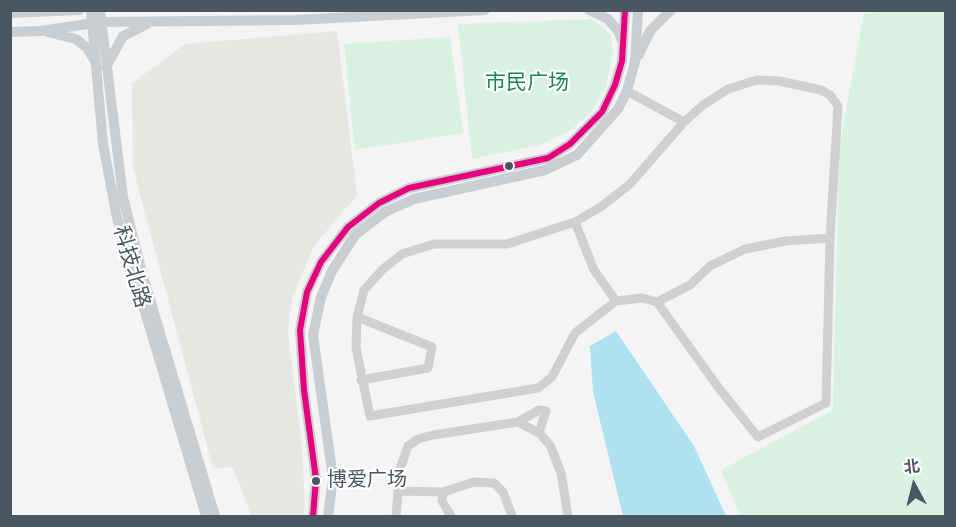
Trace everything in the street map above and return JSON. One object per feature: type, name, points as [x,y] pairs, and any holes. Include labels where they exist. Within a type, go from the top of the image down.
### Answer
[{"type":"main road","points":[[10,13],[80,10]]},
{"type":"main road","name":"科技北路","points":[[91,10],[97,23],[101,65],[103,144],[117,218],[206,516]]},
{"type":"main road","points":[[97,23],[100,10]]},
{"type":"main road","points":[[10,32],[40,31],[97,23],[296,20],[485,10]]},
{"type":"main road","points":[[589,10],[608,19],[619,32],[623,45]]},
{"type":"main road","points":[[313,516],[316,479],[304,390],[300,330],[307,292],[321,262],[348,227],[379,203],[409,188],[548,158],[570,144],[602,112],[615,85],[622,61],[625,10]]},
{"type":"main road","points":[[635,62],[638,10]]},
{"type":"main road","points":[[328,516],[333,478],[313,334],[321,297],[332,271],[355,235],[385,212],[414,198],[545,171],[577,155],[618,109],[627,91],[635,62],[650,31],[671,10]]},
{"type":"main road","points":[[101,65],[123,36],[151,22]]},
{"type":"main road","points":[[40,31],[76,39],[101,65],[123,197],[142,273],[215,516]]},
{"type":"street","points":[[757,80],[779,81],[830,94],[838,106],[830,238],[826,403],[758,437],[718,387],[657,302],[642,298],[616,301],[575,333],[552,377],[538,388],[370,416],[356,348],[357,317],[363,290],[383,269],[402,254],[434,244],[507,244],[575,222],[602,206],[630,184],[684,122],[728,88],[757,80]]},
{"type":"street","points":[[627,91],[684,122]]},
{"type":"street","points":[[575,222],[594,270],[616,301]]},
{"type":"street","points":[[657,302],[690,285],[710,266],[745,249],[786,241],[830,238]]},
{"type":"street","points":[[357,317],[432,347],[428,368],[361,380]]},
{"type":"street","points":[[396,516],[403,456],[408,446],[418,439],[518,422],[539,410],[546,411],[539,433]]},
{"type":"street","points":[[518,422],[539,433],[550,445],[561,473],[568,516]]},
{"type":"street","points":[[398,491],[443,492],[474,482],[494,483],[503,492],[512,516]]},
{"type":"street","points":[[443,492],[442,501],[451,516]]},
{"type":"shaded area","points":[[337,31],[357,195],[314,246],[292,299],[288,332],[302,446],[305,508],[303,516],[251,516],[233,467],[213,468],[133,168],[132,83],[185,44]]},
{"type":"green space","points":[[945,11],[945,516],[740,516],[721,470],[833,410],[839,147],[864,13]]},
{"type":"green space","name":"市民广场","points":[[592,19],[610,34],[613,52],[606,87],[592,111],[571,130],[540,145],[472,159],[458,24]]},
{"type":"green space","points":[[450,37],[463,133],[355,150],[344,44]]},
{"type":"water","points":[[616,331],[694,446],[726,516],[623,516],[593,392],[590,346]]},
{"type":"transit line","points":[[313,516],[316,479],[304,390],[300,330],[307,292],[321,262],[348,227],[379,203],[409,188],[548,158],[570,144],[602,112],[615,85],[622,61],[625,10]]},
{"type":"place","name":"博爱广场","points":[[316,481]]}]
